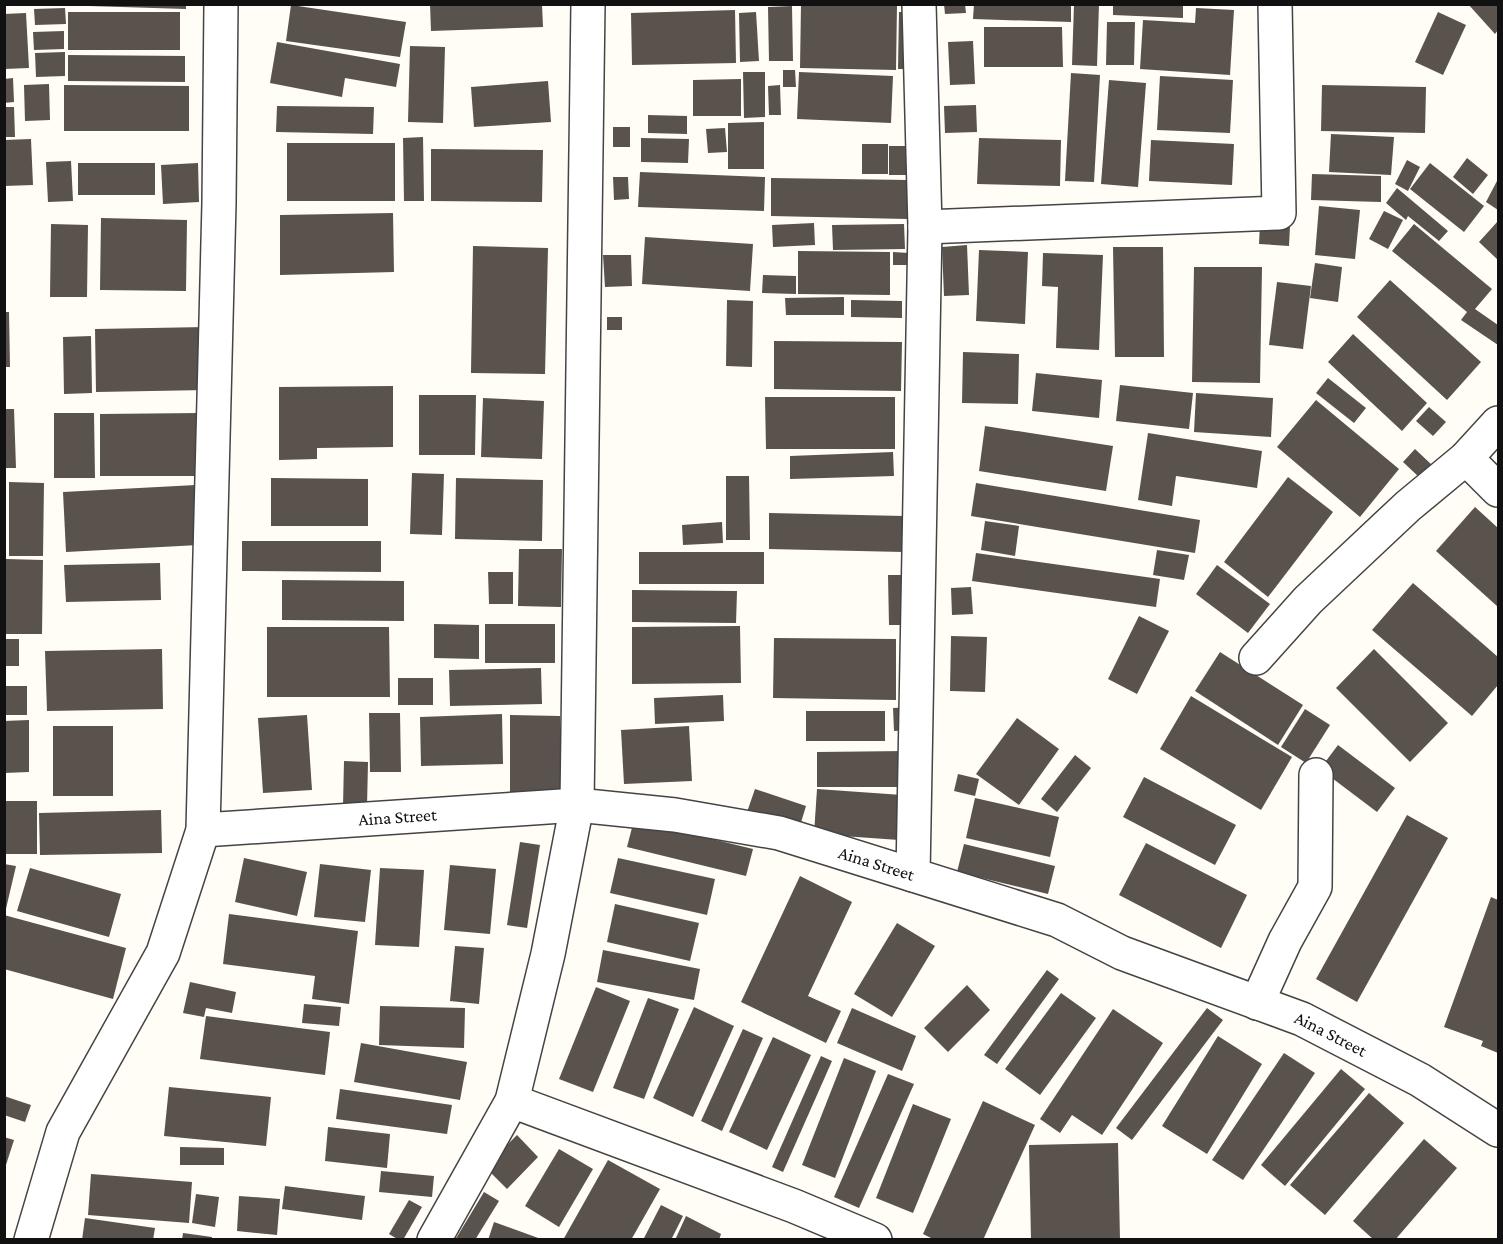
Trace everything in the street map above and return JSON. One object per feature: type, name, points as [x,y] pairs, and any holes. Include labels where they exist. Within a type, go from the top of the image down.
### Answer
[{"type":"street","points":[[31,1239],[63,1132],[163,953],[203,830],[219,203],[221,4]]},
{"type":"street","points":[[434,1239],[512,1101],[548,954],[577,805],[588,4]]},
{"type":"street","points":[[913,875],[925,227],[919,4]]},
{"type":"street","points":[[925,227],[1278,213],[1275,4]]},
{"type":"street","points":[[1256,658],[1308,600],[1408,506],[1466,458],[1498,423]]},
{"type":"street","points":[[1466,458],[1498,490]]},
{"type":"street","points":[[1257,1003],[1285,941],[1315,887],[1316,775]]},
{"type":"street","name":"Aina Street","points":[[203,830],[577,805],[675,815],[778,833],[1057,920],[1122,953],[1302,1019],[1420,1080],[1498,1130]]},
{"type":"street","points":[[512,1101],[794,1206],[875,1239]]},
{"type":"building","points":[[89,4],[186,4],[186,9],[89,6]]},
{"type":"building","points":[[430,4],[542,4],[543,27],[431,31]]},
{"type":"building","points":[[801,4],[897,4],[896,70],[800,68]]},
{"type":"building","points":[[944,4],[965,4],[966,13],[945,14]]},
{"type":"building","points":[[974,4],[1071,4],[1071,22],[973,19]]},
{"type":"building","points":[[1074,4],[1099,4],[1097,66],[1072,65]]},
{"type":"building","points":[[1113,4],[1183,4],[1183,18],[1113,15]]},
{"type":"building","points":[[1468,4],[1498,4],[1498,30],[1495,34]]},
{"type":"building","points":[[291,5],[406,22],[400,57],[286,41]]},
{"type":"building","points":[[792,6],[793,61],[769,61],[768,7]]},
{"type":"building","points":[[65,8],[66,24],[35,25],[34,9]]},
{"type":"building","points":[[1196,8],[1234,10],[1230,75],[1140,69],[1143,20],[1195,23]]},
{"type":"building","points":[[735,10],[736,63],[632,65],[631,13]]},
{"type":"building","points":[[68,12],[180,12],[180,50],[68,50]]},
{"type":"building","points":[[756,12],[759,61],[740,62],[739,13]]},
{"type":"building","points":[[899,12],[912,12],[911,69],[898,69]]},
{"type":"building","points":[[1438,12],[1466,25],[1443,75],[1415,62]]},
{"type":"building","points":[[26,13],[29,68],[4,69],[4,14]]},
{"type":"building","points":[[1107,22],[1135,22],[1134,65],[1106,65]]},
{"type":"building","points":[[984,27],[1062,27],[1063,67],[984,67]]},
{"type":"building","points":[[64,31],[64,49],[34,50],[33,32]]},
{"type":"building","points":[[973,41],[975,84],[950,85],[948,42]]},
{"type":"building","points":[[277,42],[400,64],[396,87],[345,78],[342,97],[270,83]]},
{"type":"building","points":[[410,46],[445,47],[443,123],[408,122]]},
{"type":"building","points":[[65,52],[65,76],[36,77],[35,53]]},
{"type":"building","points":[[68,55],[185,56],[185,82],[68,81]]},
{"type":"building","points":[[783,70],[795,70],[796,87],[783,87]]},
{"type":"building","points":[[743,72],[765,72],[765,117],[744,118]]},
{"type":"building","points":[[799,72],[893,76],[891,123],[797,119]]},
{"type":"building","points":[[1071,73],[1100,75],[1094,182],[1065,181]]},
{"type":"building","points":[[1160,76],[1233,80],[1230,133],[1157,130]]},
{"type":"building","points":[[13,78],[14,102],[4,103],[4,79]]},
{"type":"building","points":[[741,79],[741,116],[693,116],[693,80]]},
{"type":"building","points":[[1109,80],[1146,83],[1138,187],[1101,184]]},
{"type":"building","points":[[548,81],[551,122],[474,127],[471,87]]},
{"type":"building","points":[[49,84],[50,120],[25,121],[24,85]]},
{"type":"building","points":[[64,85],[189,86],[189,131],[64,131]]},
{"type":"building","points":[[780,85],[781,115],[769,115],[768,86]]},
{"type":"building","points":[[1322,85],[1426,87],[1425,133],[1321,131]]},
{"type":"building","points":[[976,105],[977,132],[945,133],[944,106]]},
{"type":"building","points":[[277,106],[374,107],[373,134],[276,132]]},
{"type":"building","points":[[4,107],[14,107],[15,137],[4,137]]},
{"type":"building","points":[[648,115],[687,116],[687,134],[648,133]]},
{"type":"building","points":[[764,122],[764,169],[728,169],[728,123]]},
{"type":"building","points":[[613,127],[630,127],[630,147],[613,147]]},
{"type":"building","points":[[725,128],[727,152],[708,153],[706,129]]},
{"type":"building","points":[[1331,134],[1394,137],[1391,175],[1329,172]]},
{"type":"building","points":[[423,137],[424,201],[404,201],[403,138]]},
{"type":"building","points":[[641,138],[689,139],[688,163],[641,162]]},
{"type":"building","points":[[979,138],[1061,140],[1060,186],[977,184]]},
{"type":"building","points":[[31,139],[33,185],[4,186],[4,140]]},
{"type":"building","points":[[1151,140],[1234,144],[1232,185],[1149,181]]},
{"type":"building","points":[[287,143],[395,143],[395,201],[287,201]]},
{"type":"building","points":[[862,144],[888,144],[888,174],[862,174]]},
{"type":"building","points":[[889,146],[917,146],[917,175],[889,175]]},
{"type":"building","points":[[431,149],[543,150],[542,202],[431,201]]},
{"type":"building","points":[[1467,158],[1488,175],[1473,194],[1453,177]]},
{"type":"building","points":[[1407,160],[1420,167],[1408,191],[1395,184]]},
{"type":"building","points":[[71,161],[73,201],[48,202],[46,162]]},
{"type":"building","points":[[78,163],[155,163],[155,195],[78,195]]},
{"type":"building","points":[[198,163],[199,202],[163,204],[161,165]]},
{"type":"building","points":[[1430,163],[1484,206],[1464,232],[1410,189]]},
{"type":"building","points":[[640,172],[765,177],[764,211],[638,207]]},
{"type":"building","points":[[1312,174],[1381,176],[1381,202],[1311,200]]},
{"type":"building","points":[[613,177],[628,177],[629,199],[614,200]]},
{"type":"building","points":[[771,178],[908,180],[907,219],[771,216]]},
{"type":"building","points":[[1498,179],[1498,210],[1486,202]]},
{"type":"building","points":[[1397,188],[1448,231],[1439,241],[1408,216],[1406,220],[1386,203]]},
{"type":"building","points":[[1319,206],[1360,210],[1355,259],[1315,255]]},
{"type":"building","points":[[1384,211],[1403,220],[1388,249],[1369,239]]},
{"type":"building","points":[[393,213],[394,272],[280,275],[280,215]]},
{"type":"building","points":[[101,218],[187,220],[186,291],[100,290]]},
{"type":"building","points":[[1498,221],[1498,260],[1479,242]]},
{"type":"building","points":[[814,223],[815,245],[773,247],[772,225]]},
{"type":"building","points":[[51,224],[88,225],[87,297],[50,297]]},
{"type":"building","points":[[904,224],[905,249],[833,250],[832,225]]},
{"type":"building","points":[[1260,224],[1290,226],[1289,246],[1259,244]]},
{"type":"building","points":[[1414,224],[1492,289],[1475,309],[1498,325],[1498,345],[1461,320],[1467,312],[1392,251]]},
{"type":"building","points":[[645,237],[753,244],[750,291],[642,284]]},
{"type":"building","points":[[967,245],[969,295],[944,296],[942,247]]},
{"type":"building","points":[[473,246],[548,248],[545,374],[471,373]]},
{"type":"building","points":[[1113,247],[1163,247],[1164,357],[1115,357]]},
{"type":"building","points":[[979,250],[1028,252],[1025,324],[976,321]]},
{"type":"building","points":[[798,251],[890,252],[890,295],[798,294]]},
{"type":"building","points":[[893,252],[909,253],[909,265],[893,265]]},
{"type":"building","points":[[1043,253],[1103,255],[1099,350],[1056,348],[1058,287],[1042,286]]},
{"type":"building","points":[[603,255],[631,255],[632,286],[605,287]]},
{"type":"building","points":[[1315,263],[1342,267],[1338,302],[1310,298]]},
{"type":"building","points":[[1194,267],[1262,267],[1260,383],[1192,382]]},
{"type":"building","points":[[763,275],[796,276],[796,294],[762,293]]},
{"type":"building","points":[[1390,280],[1481,362],[1447,400],[1357,317]]},
{"type":"building","points":[[1277,282],[1311,286],[1303,349],[1269,345]]},
{"type":"building","points":[[844,297],[844,315],[786,315],[785,298]]},
{"type":"building","points":[[727,300],[753,301],[752,367],[726,366]]},
{"type":"building","points":[[851,300],[902,301],[902,318],[851,317]]},
{"type":"building","points":[[4,312],[9,312],[10,367],[4,367]]},
{"type":"building","points":[[607,317],[622,317],[622,330],[607,330]]},
{"type":"building","points":[[206,327],[207,390],[96,392],[95,329]]},
{"type":"building","points":[[1353,334],[1427,403],[1402,431],[1328,362]]},
{"type":"building","points":[[91,336],[92,393],[64,394],[63,337]]},
{"type":"building","points":[[774,341],[902,342],[901,391],[774,389]]},
{"type":"building","points":[[963,352],[1019,354],[1018,404],[962,403]]},
{"type":"building","points":[[1036,373],[1102,380],[1099,418],[1032,411]]},
{"type":"building","points":[[1328,378],[1366,408],[1354,423],[1316,393]]},
{"type":"building","points":[[1120,385],[1193,393],[1189,429],[1116,421]]},
{"type":"building","points":[[393,386],[393,447],[317,448],[317,459],[279,460],[279,387]]},
{"type":"building","points":[[1196,393],[1273,398],[1271,437],[1194,432]]},
{"type":"building","points":[[419,395],[476,395],[475,455],[419,455]]},
{"type":"building","points":[[765,397],[895,397],[895,449],[766,449]]},
{"type":"building","points":[[483,398],[544,401],[542,459],[481,457]]},
{"type":"building","points":[[1316,400],[1399,469],[1360,517],[1277,447]]},
{"type":"building","points":[[1429,407],[1446,422],[1433,436],[1416,421]]},
{"type":"building","points":[[4,409],[14,409],[16,468],[4,468]]},
{"type":"building","points":[[54,413],[94,413],[95,478],[54,478]]},
{"type":"building","points":[[200,413],[201,476],[100,476],[100,414]]},
{"type":"building","points":[[985,426],[1113,446],[1106,491],[979,471]]},
{"type":"building","points":[[1148,433],[1262,451],[1257,488],[1176,476],[1172,506],[1138,500]]},
{"type":"building","points":[[1415,449],[1432,465],[1420,478],[1403,462]]},
{"type":"building","points":[[893,452],[894,476],[790,479],[790,456]]},
{"type":"building","points":[[412,473],[444,474],[442,535],[410,534]]},
{"type":"building","points":[[726,476],[749,476],[750,540],[726,540]]},
{"type":"building","points":[[1288,477],[1333,512],[1268,597],[1224,562]]},
{"type":"building","points":[[271,478],[368,479],[368,526],[271,526]]},
{"type":"building","points":[[456,478],[543,480],[542,541],[455,539]]},
{"type":"building","points":[[9,482],[44,483],[43,556],[9,556]]},
{"type":"building","points":[[976,483],[1200,520],[1195,553],[971,516]]},
{"type":"building","points":[[196,485],[199,545],[66,552],[63,492]]},
{"type":"building","points":[[1475,507],[1498,528],[1498,607],[1436,551]]},
{"type":"building","points":[[769,513],[904,516],[903,552],[769,549]]},
{"type":"building","points":[[985,521],[1019,526],[1015,556],[981,550]]},
{"type":"building","points":[[722,522],[723,543],[683,545],[682,525]]},
{"type":"building","points":[[242,541],[381,541],[381,572],[242,571]]},
{"type":"building","points":[[519,549],[562,549],[561,607],[518,606]]},
{"type":"building","points":[[1157,550],[1189,555],[1184,580],[1153,575]]},
{"type":"building","points":[[639,552],[764,552],[764,584],[639,584]]},
{"type":"building","points":[[976,553],[1160,579],[1156,607],[972,581]]},
{"type":"building","points":[[6,559],[43,560],[42,634],[5,634]]},
{"type":"building","points":[[160,563],[161,600],[66,602],[64,565]]},
{"type":"building","points":[[1217,565],[1270,604],[1248,633],[1196,594]]},
{"type":"building","points":[[488,572],[513,572],[513,604],[489,604]]},
{"type":"building","points":[[888,575],[907,575],[907,625],[889,625]]},
{"type":"building","points":[[282,580],[404,581],[404,621],[282,620]]},
{"type":"building","points":[[1413,583],[1498,657],[1498,685],[1472,716],[1372,630]]},
{"type":"building","points":[[971,587],[973,614],[952,615],[951,588]]},
{"type":"building","points":[[632,590],[737,591],[736,623],[632,622]]},
{"type":"building","points":[[1139,616],[1169,631],[1137,694],[1108,679]]},
{"type":"building","points":[[434,624],[479,625],[479,659],[434,658]]},
{"type":"building","points":[[485,624],[555,624],[555,663],[485,663]]},
{"type":"building","points":[[740,626],[741,683],[632,684],[632,627]]},
{"type":"building","points":[[267,627],[389,627],[390,697],[267,697]]},
{"type":"building","points":[[951,636],[987,637],[985,692],[950,691]]},
{"type":"building","points":[[774,638],[896,639],[896,700],[773,698]]},
{"type":"building","points":[[4,639],[19,639],[19,666],[4,666]]},
{"type":"building","points":[[162,649],[163,709],[47,711],[45,651]]},
{"type":"building","points":[[1374,649],[1448,723],[1410,762],[1336,688]]},
{"type":"building","points":[[1220,652],[1303,705],[1278,745],[1195,691]]},
{"type":"building","points":[[541,668],[542,704],[450,706],[449,670]]},
{"type":"building","points":[[398,678],[433,678],[433,705],[398,705]]},
{"type":"building","points":[[4,686],[27,686],[27,715],[4,715]]},
{"type":"building","points":[[723,695],[724,721],[655,724],[654,698]]},
{"type":"building","points":[[1191,696],[1292,757],[1261,810],[1160,749]]},
{"type":"building","points":[[912,707],[913,730],[894,731],[893,708]]},
{"type":"building","points":[[1305,709],[1330,725],[1306,763],[1281,747]]},
{"type":"building","points":[[806,711],[885,711],[885,741],[806,741]]},
{"type":"building","points":[[369,713],[400,713],[401,772],[370,772]]},
{"type":"building","points":[[502,714],[503,764],[421,766],[420,717]]},
{"type":"building","points":[[307,715],[312,790],[263,793],[258,718]]},
{"type":"building","points":[[510,715],[560,716],[560,795],[510,795]]},
{"type":"building","points":[[1017,718],[1059,749],[1019,805],[976,774]]},
{"type":"building","points":[[29,720],[29,772],[4,773],[4,721]]},
{"type":"building","points":[[53,726],[113,726],[113,796],[53,796]]},
{"type":"building","points":[[689,726],[692,781],[624,784],[621,730]]},
{"type":"building","points":[[1338,745],[1395,788],[1377,812],[1320,769]]},
{"type":"building","points":[[906,751],[906,787],[817,787],[817,752]]},
{"type":"building","points":[[1075,755],[1091,768],[1057,812],[1041,799]]},
{"type":"building","points":[[344,761],[368,762],[367,807],[343,807]]},
{"type":"building","points":[[958,774],[979,779],[975,796],[954,791]]},
{"type":"building","points":[[1144,777],[1236,825],[1215,865],[1123,817]]},
{"type":"building","points":[[755,789],[806,806],[799,829],[747,812]]},
{"type":"building","points":[[817,789],[902,795],[899,840],[814,834]]},
{"type":"building","points":[[975,798],[1059,817],[1050,857],[966,838]]},
{"type":"building","points":[[4,801],[37,801],[37,854],[4,854]]},
{"type":"building","points":[[161,810],[162,853],[40,855],[39,813]]},
{"type":"building","points":[[1407,815],[1448,838],[1357,1002],[1316,979]]},
{"type":"building","points":[[634,820],[753,849],[746,876],[627,847]]},
{"type":"building","points":[[520,842],[540,845],[527,928],[507,925]]},
{"type":"building","points":[[1146,843],[1247,895],[1221,948],[1119,895]]},
{"type":"building","points":[[964,844],[1055,866],[1048,894],[957,872]]},
{"type":"building","points":[[244,858],[307,872],[297,916],[235,902]]},
{"type":"building","points":[[618,858],[715,879],[707,915],[610,893]]},
{"type":"building","points":[[4,864],[16,866],[5,913],[4,913]]},
{"type":"building","points":[[320,864],[371,870],[365,922],[314,917]]},
{"type":"building","points":[[450,865],[496,869],[490,934],[444,930]]},
{"type":"building","points":[[30,868],[121,894],[109,937],[17,911]]},
{"type":"building","points":[[380,868],[424,870],[419,947],[375,945]]},
{"type":"building","points":[[800,876],[852,902],[808,996],[841,1011],[826,1043],[741,1002]]},
{"type":"building","points":[[1491,897],[1498,900],[1498,1053],[1481,1046],[1483,1041],[1444,1027]]},
{"type":"building","points":[[615,904],[699,923],[690,961],[607,942]]},
{"type":"building","points":[[229,914],[358,931],[349,1004],[312,999],[315,976],[223,964]]},
{"type":"building","points":[[4,915],[126,948],[113,999],[4,969]]},
{"type":"building","points":[[897,923],[935,946],[892,1017],[854,994]]},
{"type":"building","points":[[455,946],[484,948],[479,1004],[450,1001]]},
{"type":"building","points":[[603,950],[700,969],[694,1000],[597,982]]},
{"type":"building","points":[[1047,970],[1059,979],[997,1064],[984,1055]]},
{"type":"building","points":[[190,982],[236,992],[232,1013],[206,1008],[204,1017],[183,1013]]},
{"type":"building","points":[[967,985],[990,1010],[948,1052],[924,1028]]},
{"type":"building","points":[[596,987],[630,1001],[593,1092],[559,1079]]},
{"type":"building","points":[[1061,993],[1096,1018],[1040,1095],[1005,1069]]},
{"type":"building","points":[[648,998],[679,1009],[644,1099],[613,1088]]},
{"type":"building","points":[[304,1004],[341,1007],[339,1026],[302,1023]]},
{"type":"building","points":[[380,1006],[465,1008],[464,1048],[379,1045]]},
{"type":"building","points":[[694,1007],[734,1026],[693,1117],[653,1098]]},
{"type":"building","points":[[852,1008],[916,1036],[902,1071],[837,1043]]},
{"type":"building","points":[[1207,1008],[1223,1020],[1132,1140],[1116,1128]]},
{"type":"building","points":[[1113,1009],[1163,1043],[1102,1135],[1072,1115],[1060,1133],[1040,1119]]},
{"type":"building","points":[[206,1016],[330,1032],[325,1075],[200,1059]]},
{"type":"building","points":[[743,1029],[763,1038],[722,1131],[701,1121]]},
{"type":"building","points":[[1218,1036],[1262,1064],[1207,1154],[1162,1126]]},
{"type":"building","points":[[773,1037],[811,1055],[767,1150],[729,1132]]},
{"type":"building","points":[[361,1043],[467,1062],[460,1100],[354,1082]]},
{"type":"building","points":[[1284,1053],[1315,1073],[1243,1180],[1212,1160]]},
{"type":"building","points":[[821,1056],[832,1061],[783,1172],[772,1167]]},
{"type":"building","points":[[844,1058],[876,1071],[835,1178],[802,1165]]},
{"type":"building","points":[[1341,1069],[1365,1089],[1285,1186],[1261,1165]]},
{"type":"building","points":[[888,1074],[914,1084],[859,1208],[834,1197]]},
{"type":"building","points":[[169,1087],[271,1097],[266,1146],[164,1136]]},
{"type":"building","points":[[340,1089],[452,1105],[447,1134],[336,1119]]},
{"type":"building","points":[[1369,1093],[1404,1123],[1325,1215],[1290,1185]]},
{"type":"building","points":[[4,1096],[31,1105],[25,1122],[4,1115]]},
{"type":"building","points":[[983,1101],[1035,1125],[983,1240],[935,1240],[923,1234]]},
{"type":"building","points":[[913,1104],[951,1119],[913,1213],[876,1198]]},
{"type":"building","points":[[328,1127],[390,1134],[387,1168],[325,1161]]},
{"type":"building","points":[[517,1135],[538,1157],[507,1189],[485,1167]]},
{"type":"building","points":[[4,1137],[14,1140],[5,1168],[4,1168]]},
{"type":"building","points":[[1424,1139],[1457,1168],[1395,1240],[1374,1240],[1353,1221]]},
{"type":"building","points":[[1118,1143],[1120,1240],[1031,1240],[1029,1145]]},
{"type":"building","points":[[180,1147],[224,1148],[224,1165],[180,1165]]},
{"type":"building","points":[[559,1149],[593,1169],[559,1227],[525,1206]]},
{"type":"building","points":[[608,1160],[660,1189],[631,1240],[563,1240]]},
{"type":"building","points":[[381,1171],[434,1176],[432,1197],[379,1192]]},
{"type":"building","points":[[91,1174],[192,1182],[189,1223],[88,1215]]},
{"type":"building","points":[[285,1186],[365,1196],[362,1220],[282,1209]]},
{"type":"building","points":[[484,1192],[499,1201],[475,1240],[455,1240]]},
{"type":"building","points":[[196,1194],[219,1197],[215,1227],[192,1223]]},
{"type":"building","points":[[239,1196],[280,1199],[277,1235],[237,1231]]},
{"type":"building","points":[[409,1200],[422,1207],[403,1240],[399,1240],[389,1234]]},
{"type":"building","points":[[661,1205],[683,1216],[671,1240],[643,1240]]},
{"type":"building","points":[[686,1216],[721,1234],[719,1240],[675,1240]]},
{"type":"building","points":[[85,1218],[155,1228],[153,1240],[82,1240]]},
{"type":"building","points":[[494,1222],[541,1239],[488,1240]]},
{"type":"building","points":[[183,1233],[212,1237],[212,1240],[182,1240]]}]
